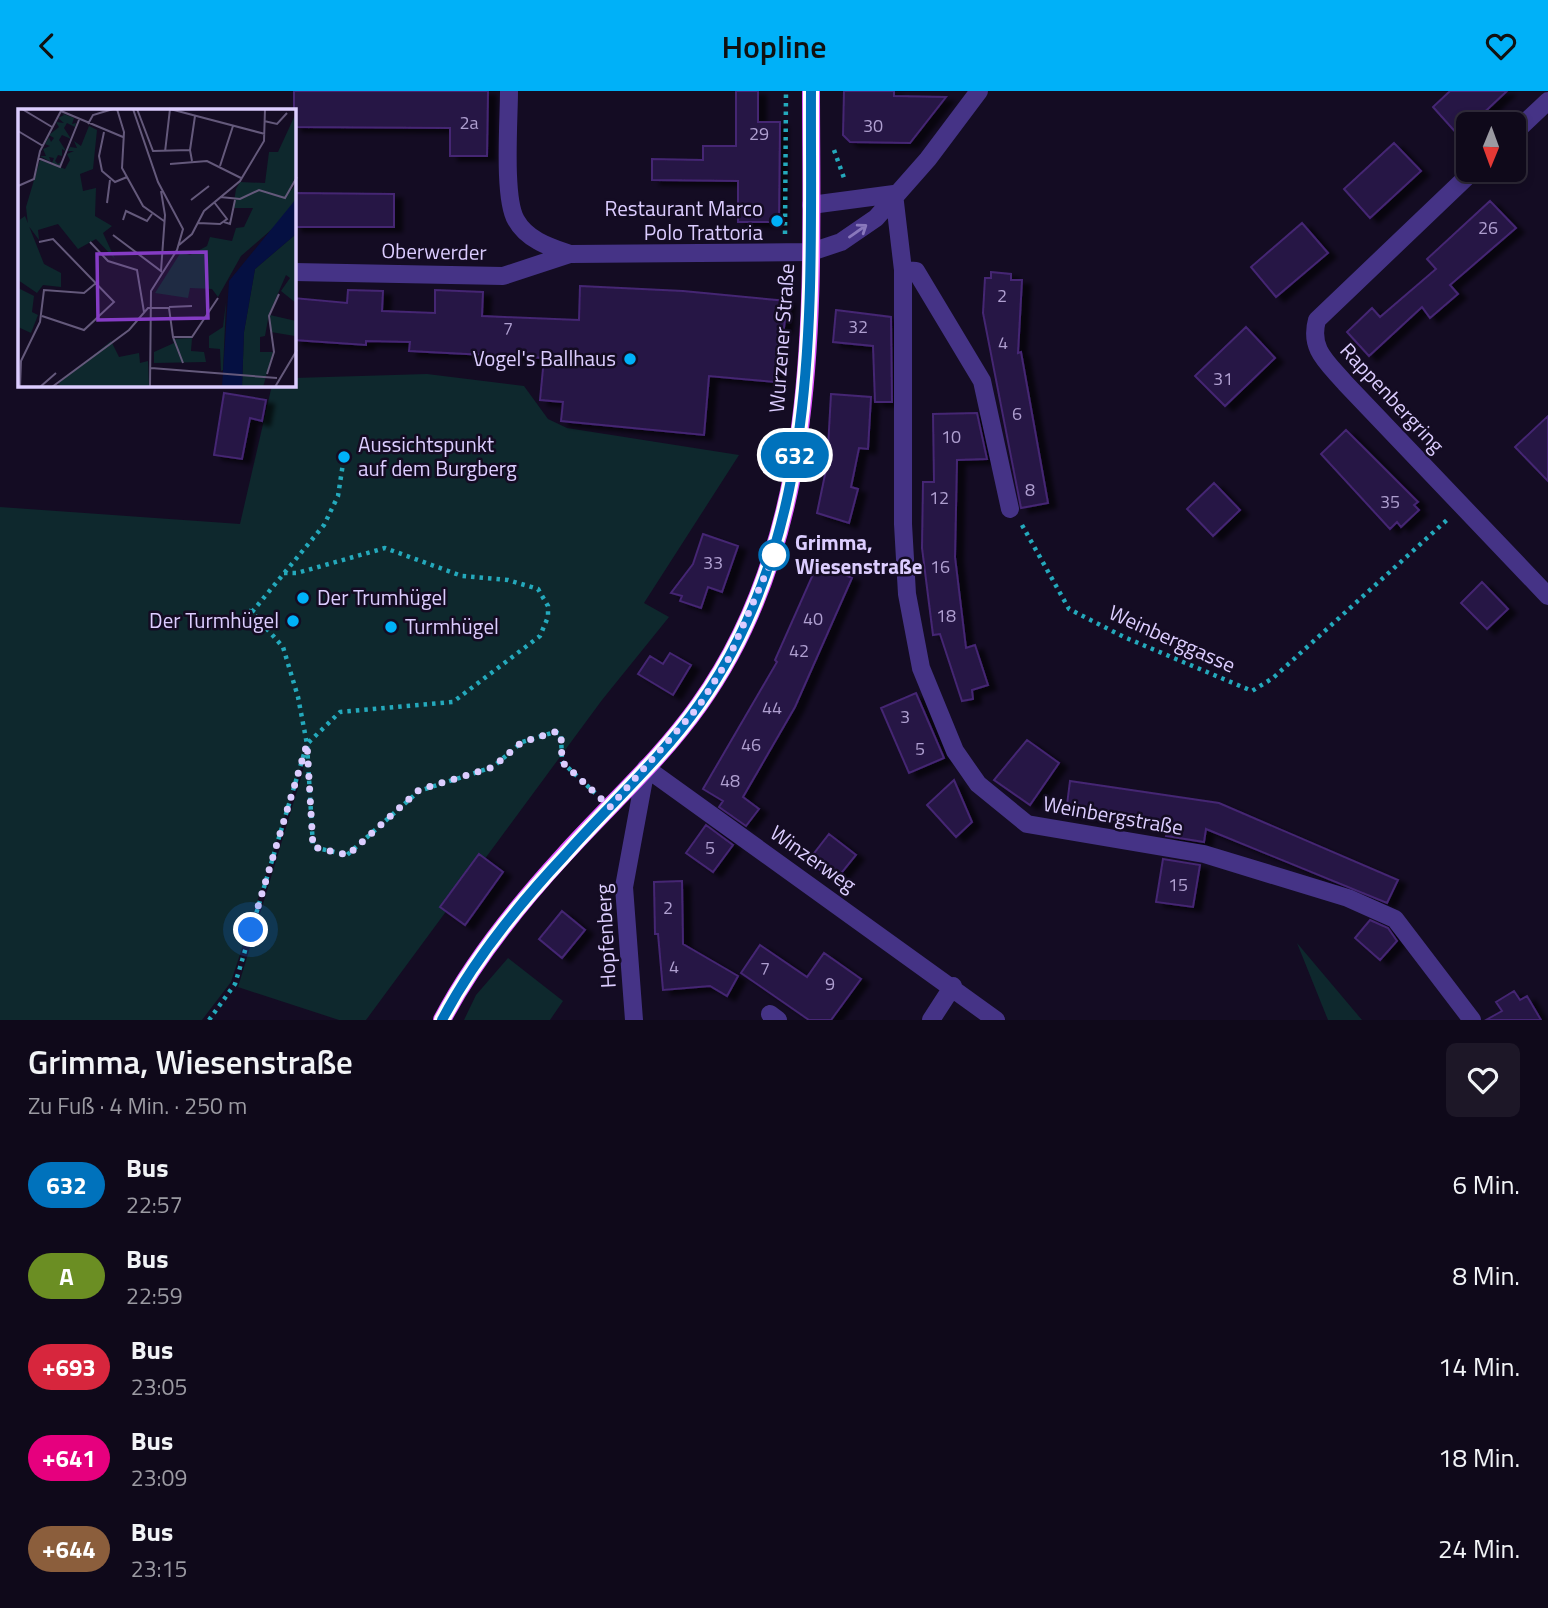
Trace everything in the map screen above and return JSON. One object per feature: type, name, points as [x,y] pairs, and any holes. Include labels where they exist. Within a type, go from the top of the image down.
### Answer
[{"type":"main road","name":"Wurzener Straße","points":[[442,1020],[460,986],[508,921],[699,706],[728,660],[774,555],[799,427],[811,252],[811,91]]},
{"type":"street","name":"Oberwerder","points":[[509,91],[510,197],[516,221],[536,241],[570,254]]},
{"type":"street","name":"Oberwerder","points":[[296,272],[503,276],[570,254],[811,252],[841,242],[876,218],[894,194],[928,159],[979,91]]},
{"type":"street","points":[[1526,122],[1548,101]]},
{"type":"street","name":"Rappenbergring","points":[[1461,182],[1317,320],[1313,335],[1316,350],[1548,596]]},
{"type":"street","points":[[811,205],[894,194]]},
{"type":"street","name":"Weinbergstraße","points":[[894,194],[903,270],[904,524],[907,594],[921,668],[933,703],[955,751],[978,784],[1027,824],[1204,855],[1348,898],[1395,919],[1472,1020]]},
{"type":"street","points":[[903,270],[916,271],[982,381],[1016,516]]},
{"type":"street","name":"Winzerweg","points":[[646,768],[953,986],[996,1020]]},
{"type":"street","name":"Hopfenberg","points":[[634,1020],[624,887],[646,768]]},
{"type":"street","points":[[931,1020],[953,986]]},
{"type":"path","points":[[785,253],[786,91]]},
{"type":"path","points":[[834,138],[841,175],[847,183]]},
{"type":"path","points":[[252,612],[324,525],[338,496],[344,457]]},
{"type":"path","name":"Weinberggasse","points":[[1016,516],[1069,609],[1124,637],[1252,691],[1273,678],[1462,507]]},
{"type":"path","points":[[209,1020],[235,984],[307,744],[340,712],[453,702],[540,636],[548,617],[548,606],[538,590],[508,580],[462,576],[385,548],[297,573],[284,573]]},
{"type":"path","points":[[245,609],[252,612],[283,647],[298,697],[307,744],[313,847],[348,855],[419,790],[493,767],[522,742],[555,732],[561,734],[562,762],[610,807]]},
{"type":"green space","points":[[427,374],[524,386],[548,419],[567,428],[739,455],[644,603],[669,617],[602,700],[366,1020],[339,1020],[238,987],[303,771],[306,751],[231,982],[202,1020],[0,1020],[0,507],[240,524],[272,387],[296,387],[296,378]]},
{"type":"green space","points":[[1297,943],[1362,1020],[1328,1020]]},
{"type":"green space","points":[[508,958],[563,1001],[550,1020],[464,1020],[476,995]]},
{"type":"building","points":[[294,91],[488,91],[487,156],[450,156],[450,128],[296,127]]},
{"type":"building","points":[[736,91],[758,91],[758,122],[780,122],[779,222],[738,222],[738,181],[652,180],[652,159],[703,160],[703,146],[736,146]]},
{"type":"building","points":[[844,91],[894,91],[894,96],[946,97],[910,143],[850,142],[843,135]]},
{"type":"building","points":[[1450,91],[1507,91],[1485,112],[1456,112],[1456,133],[1433,107]]},
{"type":"building","points":[[1394,143],[1421,171],[1370,218],[1344,189]]},
{"type":"building","points":[[296,193],[394,194],[394,227],[296,227]]},
{"type":"building","points":[[1490,201],[1516,228],[1450,285],[1458,294],[1430,318],[1422,307],[1369,356],[1347,332],[1372,308],[1380,317],[1436,269],[1427,259]]},
{"type":"building","points":[[1302,223],[1328,253],[1276,297],[1251,267]]},
{"type":"building","points":[[991,272],[1011,274],[1011,280],[1022,280],[1018,353],[1021,352],[1048,503],[1021,508],[983,313],[985,278],[991,278]]},
{"type":"building","points":[[580,286],[683,291],[787,301],[784,328],[780,328],[775,382],[709,376],[704,435],[561,421],[563,402],[540,400],[544,358],[409,351],[410,342],[366,341],[366,345],[296,340],[296,298],[347,303],[348,290],[383,291],[382,311],[435,313],[435,290],[483,292],[482,316],[579,320]]},
{"type":"building","points":[[836,310],[891,317],[892,402],[875,402],[873,346],[833,342]]},
{"type":"building","points":[[1246,327],[1275,358],[1225,406],[1195,376]]},
{"type":"building","points":[[224,393],[266,400],[262,421],[250,418],[242,459],[214,455]]},
{"type":"building","points":[[831,394],[871,397],[868,449],[859,448],[851,487],[858,489],[849,523],[817,513],[827,465]]},
{"type":"building","points":[[977,413],[987,459],[957,460],[955,557],[966,648],[975,645],[988,685],[972,690],[973,699],[962,701],[940,634],[933,635],[922,548],[923,482],[934,482],[933,414]]},
{"type":"building","points":[[1548,416],[1548,481],[1515,447]]},
{"type":"building","points":[[1346,430],[1418,502],[1414,505],[1419,510],[1401,527],[1397,522],[1390,529],[1321,454]]},
{"type":"building","points":[[1214,483],[1240,510],[1213,536],[1187,509]]},
{"type":"building","points":[[703,534],[738,546],[722,592],[708,587],[701,608],[680,601],[682,596],[671,593],[693,564]]},
{"type":"building","points":[[818,563],[852,578],[795,707],[743,797],[759,809],[746,826],[719,807],[723,801],[703,789],[777,662],[775,660]]},
{"type":"building","points":[[1482,582],[1508,609],[1487,629],[1461,603]]},
{"type":"building","points":[[670,653],[691,665],[673,695],[638,674],[650,656],[663,664]]},
{"type":"building","points":[[916,693],[944,758],[909,773],[881,708]]},
{"type":"building","points":[[1027,740],[1059,763],[1030,805],[994,780]]},
{"type":"building","points":[[954,780],[972,822],[956,837],[927,805]]},
{"type":"building","points":[[1070,781],[1219,803],[1398,880],[1387,903],[1206,829],[1204,842],[1166,836],[1168,827],[1066,813]]},
{"type":"building","points":[[706,825],[733,845],[713,872],[686,853]]},
{"type":"building","points":[[829,834],[856,855],[835,881],[808,861]]},
{"type":"building","points":[[479,854],[503,872],[465,925],[440,907]]},
{"type":"building","points":[[1163,859],[1200,865],[1193,907],[1156,902]]},
{"type":"building","points":[[682,881],[683,944],[738,976],[727,996],[710,986],[663,990],[658,934],[655,934],[654,882]]},
{"type":"building","points":[[562,911],[585,930],[562,958],[539,939]]},
{"type":"building","points":[[1370,920],[1388,928],[1397,941],[1380,960],[1355,938]]},
{"type":"building","points":[[760,945],[807,977],[824,953],[861,979],[831,1020],[809,1020],[741,973]]},
{"type":"building","points":[[1514,991],[1520,1000],[1527,996],[1541,1020],[1486,1020],[1502,1011],[1496,1002]]},
{"type":"bus line","name":"632","points":[[442,1020],[460,986],[508,921],[699,706],[728,660],[774,555],[790,487],[804,382],[811,252],[811,91]]},
{"type":"place","name":"Restaurant Marco Polo Trattoria","points":[[777,221]]},
{"type":"place","name":"Vogel's Ballhaus","points":[[630,359]]},
{"type":"place","name":"Aussichtspunkt auf dem Burgberg","points":[[344,457]]},
{"type":"place","name":"Grimma, Wiesenstraße","points":[[774,555]]},
{"type":"place","name":"Der Trumhügel","points":[[303,598]]},
{"type":"place","name":"Der Turmhügel","points":[[293,621]]},
{"type":"place","name":"Turmhügel","points":[[391,627]]},
{"type":"route","points":[[251,930],[307,744],[313,847],[348,855],[419,790],[493,767],[522,742],[555,732],[561,734],[562,762],[610,807],[699,706],[728,660],[774,555]]}]
